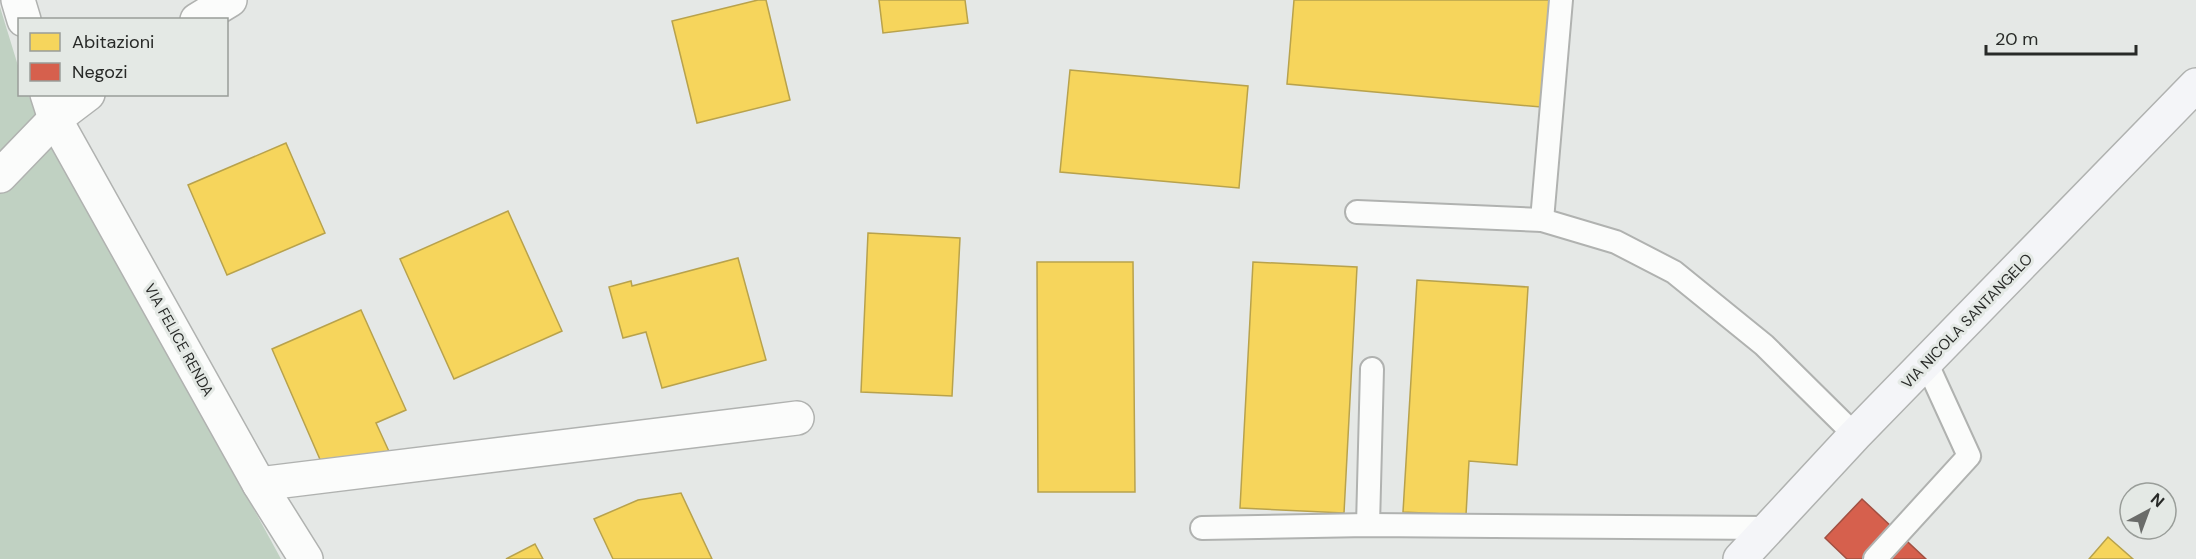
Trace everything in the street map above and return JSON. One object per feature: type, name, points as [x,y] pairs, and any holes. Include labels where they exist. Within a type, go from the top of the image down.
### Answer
[{"type":"main road","name":"VIA NICOLA SANTANGELO","points":[[1740,559],[1855,435],[2196,85]]},
{"type":"street","points":[[18,0],[23,18]]},
{"type":"street","points":[[200,18],[230,0]]},
{"type":"street","points":[[0,176],[51,107],[82,96]]},
{"type":"street","name":"VIA FELICE RENDA","points":[[51,107],[259,484],[306,559]]},
{"type":"street","points":[[259,484],[797,418]]},
{"type":"lane","points":[[1542,220],[1561,0]]},
{"type":"lane","points":[[1357,212],[1542,220],[1616,242],[1674,272],[1764,345],[1855,435]]},
{"type":"lane","points":[[1875,559],[1969,456],[1926,362]]},
{"type":"lane","points":[[1368,525],[1372,369]]},
{"type":"lane","points":[[1202,528],[1368,525],[1769,528]]},
{"type":"green space","points":[[0,7],[18,66],[18,96],[29,96],[281,559],[0,559]]},
{"type":"building: Abitazioni","points":[[766,0],[790,100],[697,123],[672,21]]},
{"type":"building: Abitazioni","points":[[879,0],[965,0],[968,23],[883,33]]},
{"type":"building: Abitazioni","points":[[1294,0],[1551,0],[1541,107],[1287,84]]},
{"type":"building: Abitazioni","points":[[1070,70],[1248,86],[1239,188],[1060,172]]},
{"type":"building: Abitazioni","points":[[286,143],[325,233],[227,275],[188,185]]},
{"type":"building: Abitazioni","points":[[508,211],[562,331],[454,379],[400,259]]},
{"type":"building: Abitazioni","points":[[868,233],[960,238],[952,396],[861,392]]},
{"type":"building: Abitazioni","points":[[738,258],[766,360],[662,388],[646,332],[623,338],[609,287],[631,281],[632,286]]},
{"type":"building: Abitazioni","points":[[1037,262],[1133,262],[1135,492],[1038,492]]},
{"type":"building: Abitazioni","points":[[1253,262],[1357,267],[1344,513],[1240,508]]},
{"type":"building: Abitazioni","points":[[1417,280],[1528,287],[1517,465],[1469,461],[1466,515],[1403,512]]},
{"type":"building: Abitazioni","points":[[361,310],[406,410],[376,423],[392,458],[322,464],[272,349]]},
{"type":"building: Abitazioni","points":[[681,493],[712,559],[613,559],[594,519],[638,500]]},
{"type":"building: Abitazioni","points":[[2108,537],[2133,559],[2089,559]]},
{"type":"building: Abitazioni","points":[[535,544],[543,559],[506,559]]},
{"type":"building: Negozi","points":[[1862,499],[1926,559],[1847,559],[1825,538]]}]
